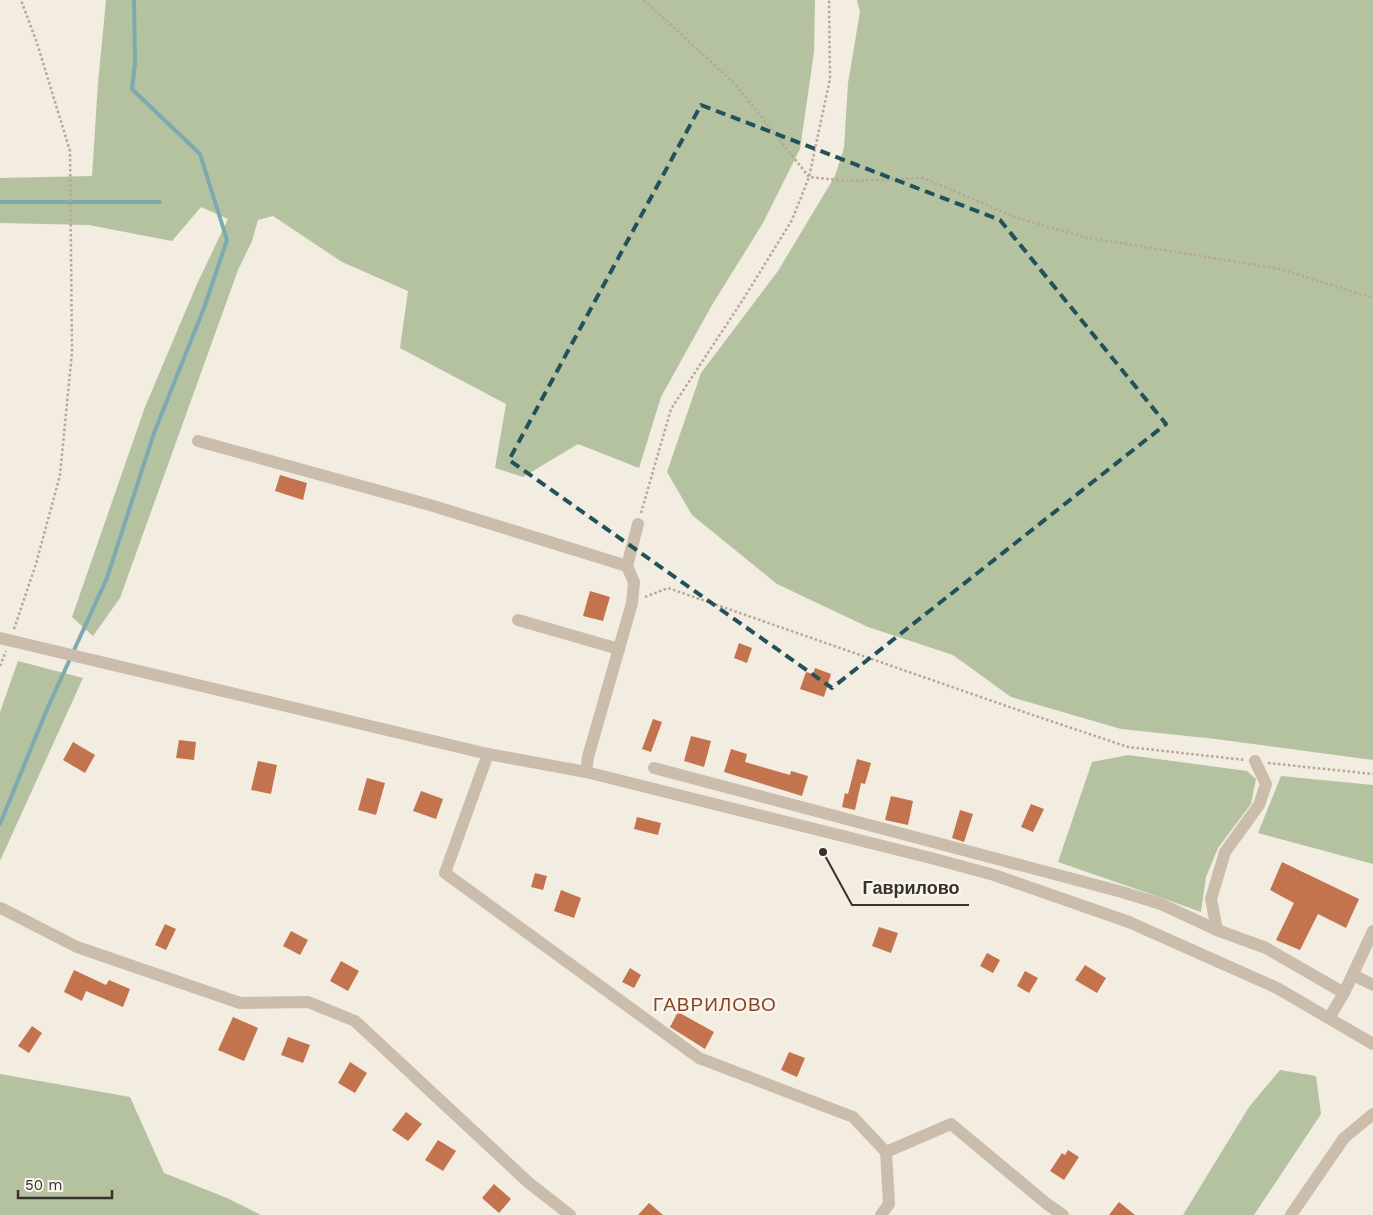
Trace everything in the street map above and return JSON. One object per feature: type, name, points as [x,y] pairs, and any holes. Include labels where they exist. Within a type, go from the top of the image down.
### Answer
[{"type":"street","points":[[198,441],[430,505],[627,566]]},
{"type":"street","points":[[586,772],[588,757],[632,603],[634,582],[627,566],[638,524]]},
{"type":"street","points":[[518,620],[619,649]]},
{"type":"street","points":[[5,639],[488,754],[586,772],[994,875],[1129,922],[1277,988],[1373,1044]]},
{"type":"street","points":[[488,754],[445,873],[699,1058],[853,1118],[886,1152],[889,1204],[881,1215]]},
{"type":"street","points":[[1217,930],[1211,899],[1225,852],[1258,806],[1266,784],[1256,761]]},
{"type":"street","points":[[654,768],[1162,904],[1217,930],[1266,948],[1344,993]]},
{"type":"street","points":[[1,908],[77,947],[240,1003],[308,1002],[355,1021],[529,1183],[570,1215]]},
{"type":"street","points":[[1329,1018],[1344,993],[1373,931]]},
{"type":"street","points":[[1352,975],[1373,985]]},
{"type":"street","points":[[1290,1215],[1344,1138],[1373,1114]]},
{"type":"street","points":[[886,1152],[951,1124],[1047,1204],[1063,1215]]},
{"type":"path","points":[[0,666],[5,639],[36,564],[60,475],[72,352],[70,151],[37,42],[21,0]]},
{"type":"path","points":[[644,0],[736,85],[809,177],[850,181],[923,178],[1018,218],[1084,237],[1280,270],[1373,298]]},
{"type":"path","points":[[638,524],[671,409],[744,298],[792,220],[809,177],[830,79],[829,0]]},
{"type":"path","points":[[632,603],[668,588],[1128,747],[1373,774]]},
{"type":"highlighted area","points":[[701,105],[1000,220],[1166,424],[832,688],[509,460]]},
{"type":"green space","points":[[106,0],[815,0],[814,52],[800,149],[763,223],[712,305],[661,397],[639,468],[578,444],[523,477],[495,468],[506,404],[400,348],[408,291],[342,262],[273,216],[258,220],[252,241],[238,270],[120,598],[93,636],[72,617],[145,407],[197,284],[228,219],[201,207],[172,241],[89,225],[0,223],[0,178],[92,176]]},
{"type":"green space","points":[[857,0],[1373,0],[1373,760],[1216,739],[1121,729],[1011,697],[953,655],[868,627],[777,584],[692,515],[667,472],[701,373],[778,271],[835,176],[844,148],[848,83],[860,12]]},
{"type":"green space","points":[[18,661],[83,678],[0,861],[0,712]]},
{"type":"green space","points":[[1128,755],[1247,771],[1256,779],[1251,804],[1218,848],[1206,877],[1201,912],[1058,862],[1092,762]]},
{"type":"green space","points":[[1281,776],[1373,785],[1373,864],[1258,833]]},
{"type":"green space","points":[[1280,1070],[1316,1076],[1321,1114],[1254,1215],[1183,1215],[1249,1107]]},
{"type":"green space","points":[[0,1074],[130,1097],[164,1173],[227,1198],[261,1215],[0,1215]]},
{"type":"building","points":[[280,475],[307,483],[303,500],[275,491]]},
{"type":"building","points":[[590,591],[610,597],[603,621],[583,616]]},
{"type":"building","points":[[739,643],[752,648],[747,663],[734,658]]},
{"type":"building","points":[[815,668],[831,674],[824,697],[800,689],[806,672],[813,674]]},
{"type":"building","points":[[653,719],[662,722],[651,752],[642,749]]},
{"type":"building","points":[[691,736],[711,741],[704,767],[684,761]]},
{"type":"building","points":[[179,740],[196,742],[194,760],[176,758]]},
{"type":"building","points":[[73,742],[95,755],[85,773],[63,760]]},
{"type":"building","points":[[731,749],[747,754],[745,762],[790,775],[791,771],[808,776],[802,796],[724,772]]},
{"type":"building","points":[[857,759],[871,763],[865,784],[861,783],[855,810],[842,807],[845,793],[848,794]]},
{"type":"building","points":[[258,761],[277,765],[271,794],[251,790]]},
{"type":"building","points":[[367,778],[385,783],[376,815],[358,810]]},
{"type":"building","points":[[421,791],[443,799],[436,819],[413,811]]},
{"type":"building","points":[[891,796],[913,801],[908,825],[885,820]]},
{"type":"building","points":[[1031,804],[1044,809],[1033,832],[1021,827]]},
{"type":"building","points":[[960,810],[973,814],[964,842],[952,838]]},
{"type":"building","points":[[637,817],[661,823],[658,835],[634,829]]},
{"type":"building","points":[[1282,862],[1359,899],[1346,928],[1318,914],[1300,950],[1276,940],[1294,903],[1270,890]]},
{"type":"building","points":[[535,873],[547,876],[543,890],[531,887]]},
{"type":"building","points":[[561,890],[581,898],[574,918],[554,911]]},
{"type":"building","points":[[165,924],[176,929],[166,950],[155,945]]},
{"type":"building","points":[[879,927],[898,933],[891,953],[872,946]]},
{"type":"building","points":[[291,931],[308,940],[300,955],[283,946]]},
{"type":"building","points":[[987,953],[1000,960],[993,973],[980,966]]},
{"type":"building","points":[[341,961],[359,971],[348,991],[330,981]]},
{"type":"building","points":[[1085,965],[1106,978],[1097,993],[1075,980]]},
{"type":"building","points":[[630,968],[641,975],[634,988],[622,982]]},
{"type":"building","points":[[74,970],[106,985],[109,980],[130,989],[123,1007],[86,991],[82,1001],[64,992]]},
{"type":"building","points":[[1025,971],[1038,978],[1029,993],[1017,986]]},
{"type":"building","points":[[678,1012],[714,1032],[705,1049],[670,1027]]},
{"type":"building","points":[[233,1017],[258,1028],[244,1061],[218,1050]]},
{"type":"building","points":[[32,1026],[42,1033],[29,1053],[18,1046]]},
{"type":"building","points":[[288,1037],[310,1045],[303,1063],[281,1055]]},
{"type":"building","points":[[789,1052],[805,1058],[797,1077],[781,1070]]},
{"type":"building","points":[[350,1062],[367,1073],[355,1093],[338,1083]]},
{"type":"building","points":[[406,1112],[422,1124],[408,1141],[392,1130]]},
{"type":"building","points":[[438,1140],[456,1151],[443,1171],[425,1160]]},
{"type":"building","points":[[1068,1150],[1079,1157],[1064,1180],[1050,1171],[1062,1153],[1065,1155]]},
{"type":"building","points":[[494,1184],[511,1199],[499,1213],[482,1198]]},
{"type":"building","points":[[1119,1202],[1135,1215],[1109,1215]]},
{"type":"building","points":[[649,1203],[663,1215],[638,1215]]},
{"type":"waterway","points":[[0,824],[48,707],[107,578],[154,433],[204,308],[227,240],[200,154],[132,89],[135,63],[134,0]]},
{"type":"waterway","points":[[0,202],[160,202]]},
{"type":"place","name":"Гаврилово","points":[[823,852]]},
{"type":"district","name":"ГАВРИЛОВО","points":[[715,1004]]}]
